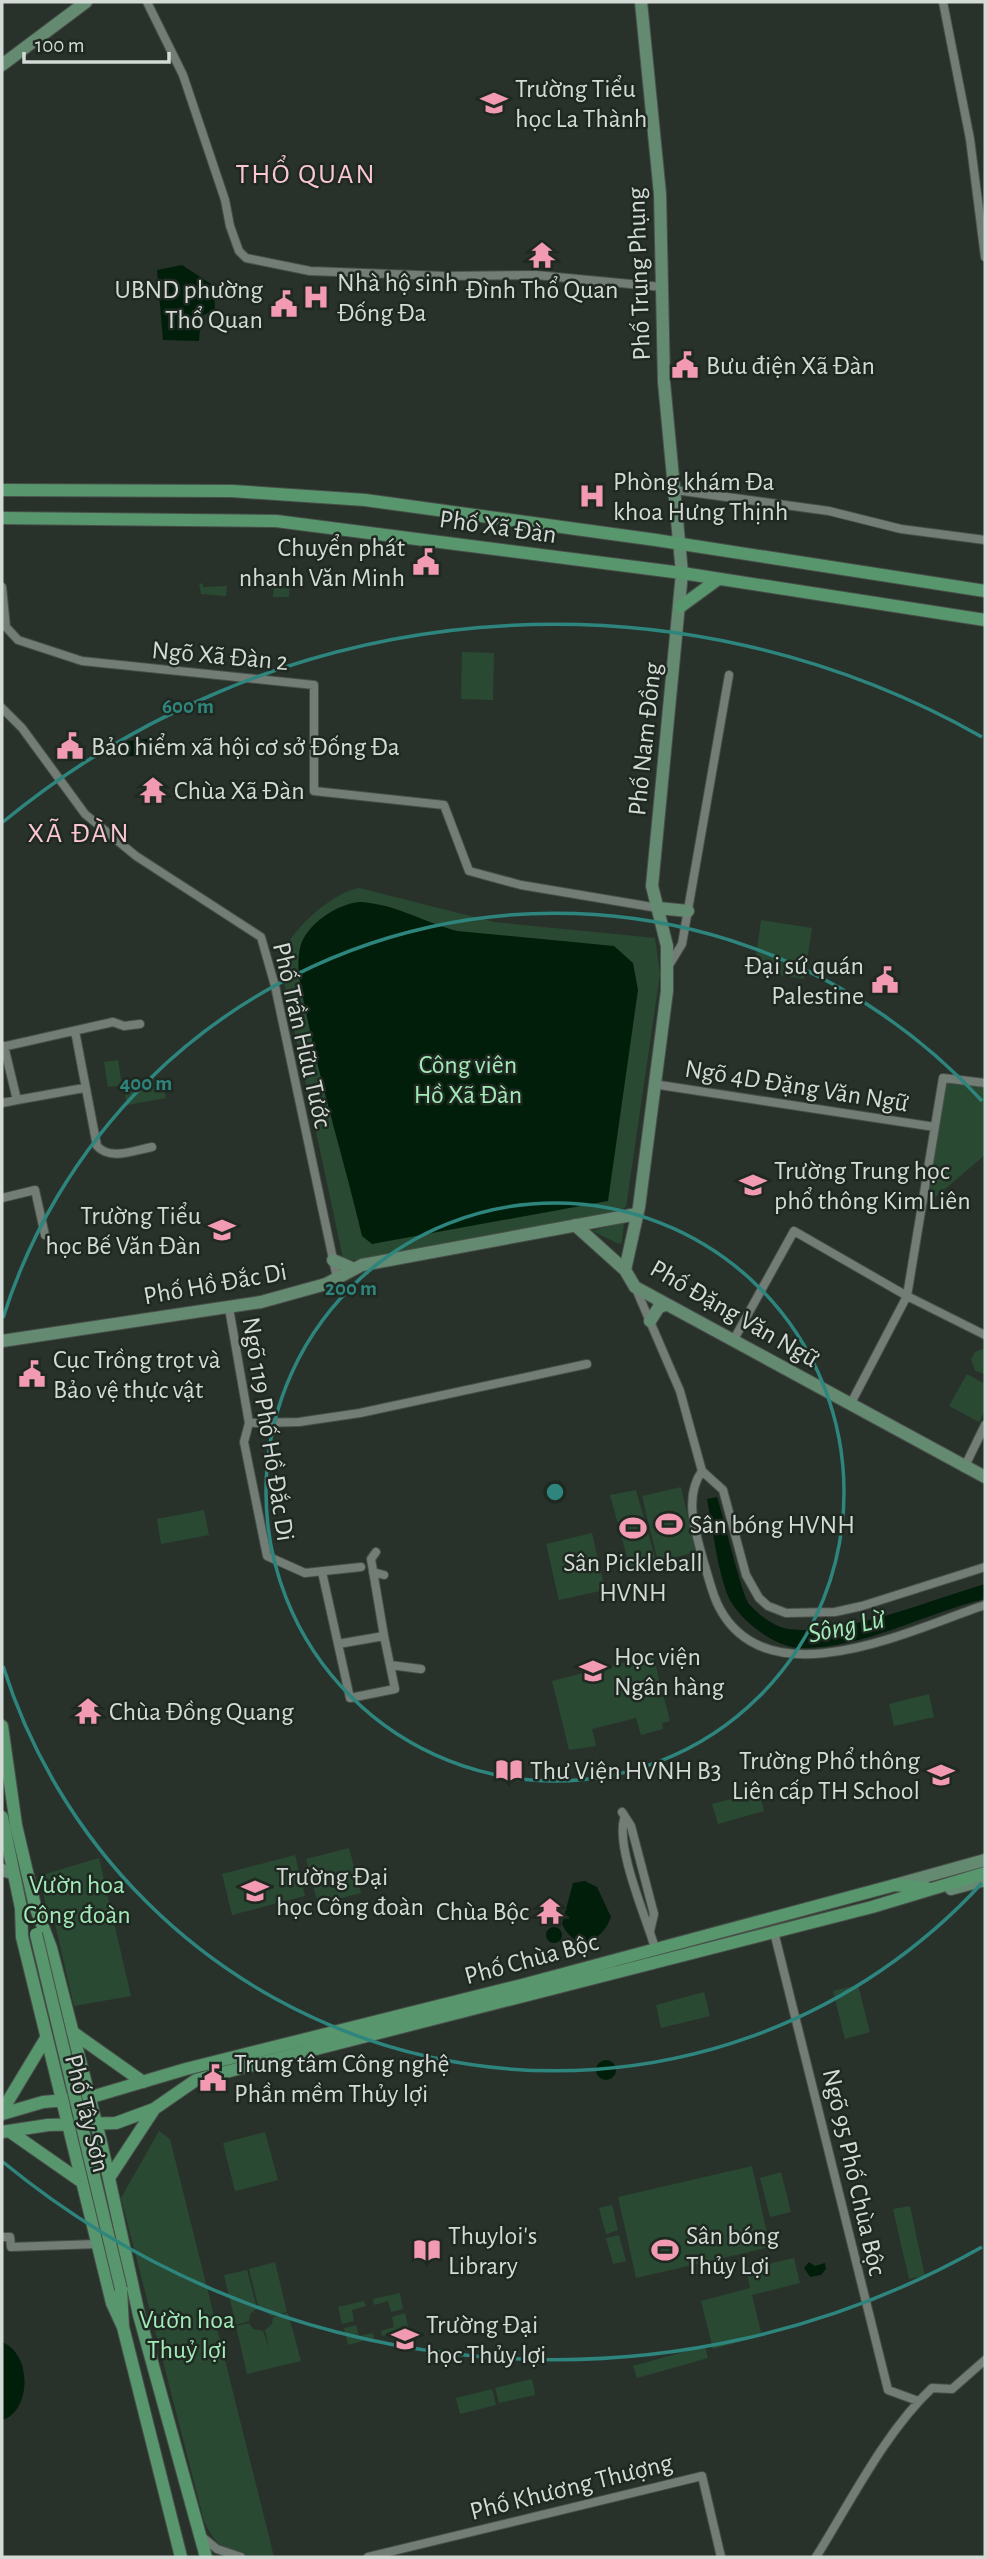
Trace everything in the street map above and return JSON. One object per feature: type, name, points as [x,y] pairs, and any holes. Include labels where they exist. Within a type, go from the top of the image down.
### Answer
[{"type":"main road","name":"Phố Xã Đàn","points":[[2,490],[218,491],[334,497],[680,544],[985,591]]},
{"type":"main road","points":[[27,491],[27,517]]},
{"type":"main road","name":"Phố Xã Đàn","points":[[2,518],[276,521],[682,573],[985,620]]},
{"type":"main road","points":[[680,607],[718,580]]},
{"type":"main road","name":"Phố Tây Sơn","points":[[2,1726],[4,1760],[35,1906],[48,1939],[104,2157],[139,2315],[206,2557]]},
{"type":"main road","name":"Phố Tây Sơn","points":[[2,1818],[7,1872],[21,1908],[36,1934]]},
{"type":"main road","points":[[900,1900],[930,1888],[985,1873]]},
{"type":"main road","points":[[895,1885],[930,1888]]},
{"type":"main road","name":"Phố Chùa Bộc","points":[[2,2112],[43,2102],[88,2098],[656,1954],[895,1885]]},
{"type":"main road","name":"Phố Chùa Bộc","points":[[6,2132],[66,2124],[116,2123],[154,2109],[196,2080],[535,1996],[656,1954],[774,1932],[900,1900]]},
{"type":"main road","name":"Phố Tây Sơn","points":[[35,1906],[36,1934]]},
{"type":"main road","name":"Phố Tây Sơn","points":[[21,1908],[22,1937],[60,2100],[112,2303],[123,2327],[181,2557]]},
{"type":"main road","points":[[36,1934],[121,2288]]},
{"type":"main road","points":[[71,2031],[143,2082]]},
{"type":"main road","points":[[2,2112],[46,2038]]},
{"type":"main road","points":[[50,2059],[66,2068],[78,2059]]},
{"type":"main road","points":[[109,2178],[154,2109]]},
{"type":"main road","points":[[6,2132],[82,2182]]},
{"type":"main road","points":[[77,2165],[85,2156],[104,2157]]},
{"type":"main road","name":"Phố Tây Sơn","points":[[121,2288],[139,2315]]},
{"type":"main road","name":"Phố Tây Sơn","points":[[121,2288],[123,2327]]},
{"type":"street","points":[[2,65],[86,2]]},
{"type":"street","points":[[147,2],[183,75],[225,200],[230,226],[239,251],[246,258],[310,271],[453,276],[536,275],[662,287]]},
{"type":"street","name":"Phố Trung Phụng","points":[[641,2],[660,194],[664,382],[682,573]]},
{"type":"street","points":[[943,2],[970,139],[985,257]]},
{"type":"street","points":[[675,490],[829,511],[901,529],[985,540]]},
{"type":"street","name":"Phố Nam Đồng","points":[[658,908],[652,886],[682,573]]},
{"type":"street","name":"Ngõ Xã Đàn 2","points":[[2,587],[6,627],[18,640],[82,661],[314,685],[314,791],[444,805],[469,871],[521,885],[658,908]]},
{"type":"street","name":"Phố Đặng Văn Ngữ","points":[[668,967],[682,944],[729,675]]},
{"type":"street","name":"Phố Trần Hữu Tước","points":[[2,708],[22,727],[85,814],[136,856],[261,937],[275,986],[337,1278]]},
{"type":"street","points":[[658,908],[688,911]]},
{"type":"street","name":"Phố Đặng Văn Ngữ","points":[[658,908],[667,946],[668,967],[637,1214],[625,1270],[635,1287],[665,1305],[985,1477]]},
{"type":"street","points":[[17,1100],[3,1047],[113,1022],[124,1026],[140,1024]]},
{"type":"street","points":[[75,1031],[97,1146],[103,1152],[114,1154],[152,1147]]},
{"type":"street","points":[[850,1405],[907,1296],[943,1078],[985,1083]]},
{"type":"street","name":"Ngõ 4D Đặng Văn Ngữ","points":[[653,1084],[935,1127]]},
{"type":"street","points":[[2,1103],[84,1088]]},
{"type":"street","points":[[2,1198],[35,1190],[45,1235]]},
{"type":"street","name":"Phố Hồ Đắc Di","points":[[2,1341],[270,1300],[337,1278],[352,1268],[637,1214]]},
{"type":"street","points":[[575,1225],[625,1270]]},
{"type":"street","points":[[733,1341],[794,1231],[907,1296],[985,1335]]},
{"type":"street","points":[[333,1259],[352,1268]]},
{"type":"street","points":[[635,1287],[680,1391],[702,1471],[723,1490],[752,1587],[768,1606],[786,1613],[835,1612],[985,1567]]},
{"type":"street","points":[[650,1321],[659,1307],[665,1305]]},
{"type":"street","name":"Ngõ 119 Phố Hồ Đắc Di","points":[[229,1308],[249,1423],[244,1442],[267,1556],[305,1573],[322,1573]]},
{"type":"street","points":[[249,1423],[299,1422],[360,1413],[587,1364]]},
{"type":"street","points":[[964,1468],[985,1426]]},
{"type":"street","points":[[702,1471],[691,1497],[713,1594],[731,1624],[764,1647],[804,1654],[848,1651],[985,1605]]},
{"type":"street","points":[[360,1567],[322,1573],[350,1698],[395,1689],[371,1559],[376,1552]]},
{"type":"street","points":[[373,1572],[384,1575]]},
{"type":"street","points":[[338,1644],[384,1636]]},
{"type":"street","points":[[390,1665],[421,1669]]},
{"type":"street","points":[[650,1931],[654,1914],[631,1826],[623,1815],[621,1829],[629,1863],[656,1954]]},
{"type":"street","points":[[629,1863],[640,1859]]},
{"type":"street","name":"Phố Chùa Bộc","points":[[895,1885],[985,1860]]},
{"type":"street","name":"Phố Chùa Bộc","points":[[900,1900],[985,1880]]},
{"type":"street","name":"Ngõ 95 Phố Chùa Bộc","points":[[774,1932],[887,2390],[918,2401]]},
{"type":"street","points":[[2,2237],[10,2237],[11,2247],[97,2244]]},
{"type":"street","points":[[816,2557],[895,2432],[918,2401],[932,2388],[952,2389],[985,2360]]},
{"type":"street","name":"Phố Khương Thượng","points":[[368,2557],[702,2476],[721,2557]]},
{"type":"street","points":[[198,2534],[217,2549],[241,2557]]},
{"type":"green space","points":[[275,572],[291,573],[289,597],[273,597]]},
{"type":"green space","points":[[199,583],[203,584],[203,587],[227,586],[226,596],[201,594]]},
{"type":"green space","points":[[462,652],[494,653],[493,700],[461,699]]},
{"type":"green space","name":"Công viên Hồ Xã Đàn","points":[[359,888],[494,922],[655,938],[660,974],[626,1207],[617,1212],[357,1261],[343,1258],[280,963],[290,940],[310,917],[336,898]]},
{"type":"green space","points":[[761,920],[812,928],[804,979],[754,971]]},
{"type":"green space","points":[[118,1060],[122,1085],[108,1087],[104,1062]]},
{"type":"green space","points":[[162,1077],[166,1098],[127,1105],[123,1084]]},
{"type":"green space","points":[[946,1082],[985,1087],[985,1155],[927,1204]]},
{"type":"green space","points":[[624,1222],[622,1242],[619,1244],[592,1231]]},
{"type":"green space","points":[[985,1348],[985,1374],[975,1371],[971,1359],[975,1352]]},
{"type":"green space","points":[[967,1374],[985,1384],[985,1410],[979,1422],[949,1406]]},
{"type":"green space","name":"Sân bóng HVNH","points":[[681,1487],[696,1552],[658,1562],[642,1496]]},
{"type":"green space","name":"Sân Pickleball HVNH","points":[[636,1490],[656,1561],[630,1568],[610,1495]]},
{"type":"green space","points":[[204,1510],[209,1535],[161,1544],[157,1519]]},
{"type":"green space","points":[[592,1533],[605,1590],[559,1600],[546,1544]]},
{"type":"green space","points":[[653,1655],[670,1721],[662,1723],[663,1729],[641,1735],[636,1718],[592,1729],[596,1746],[569,1750],[552,1681]]},
{"type":"green space","points":[[929,1694],[934,1717],[894,1726],[889,1704]]},
{"type":"green space","points":[[759,1792],[764,1811],[718,1824],[712,1804]]},
{"type":"green space","points":[[349,1848],[361,1893],[318,1904],[306,1859]]},
{"type":"green space","points":[[295,1855],[305,1896],[232,1915],[222,1874]]},
{"type":"green space","name":"Vườn hoa Công đoàn","points":[[99,1858],[131,1996],[74,2006],[55,1924],[49,1919],[39,1876]]},
{"type":"green space","points":[[858,1985],[870,2032],[845,2039],[833,1991]]},
{"type":"green space","points":[[704,1992],[710,2016],[661,2028],[656,2005]]},
{"type":"green space","name":"Vườn hoa Thuỷ lợi","points":[[159,2131],[170,2139],[274,2557],[240,2555],[224,2548],[210,2533],[204,2521],[121,2198]]},
{"type":"green space","points":[[265,2132],[278,2180],[235,2191],[223,2143]]},
{"type":"green space","points":[[752,2166],[770,2247],[636,2278],[618,2197]]},
{"type":"green space","points":[[781,2172],[791,2212],[770,2217],[760,2178]]},
{"type":"green space","points":[[612,2205],[618,2230],[606,2234],[599,2208]]},
{"type":"green space","points":[[910,2206],[925,2276],[909,2279],[893,2209]]},
{"type":"green space","points":[[619,2235],[626,2261],[613,2264],[606,2238]]},
{"type":"green space","points":[[794,2258],[800,2283],[752,2295],[762,2336],[713,2349],[701,2301],[750,2288],[746,2269]]},
{"type":"green space","points":[[275,2262],[287,2312],[272,2316],[259,2309],[249,2269]]},
{"type":"green space","points":[[247,2270],[257,2308],[250,2314],[249,2321],[236,2325],[224,2275]]},
{"type":"green space","points":[[400,2293],[403,2309],[391,2312],[388,2301],[374,2305],[373,2299]]},
{"type":"green space","points":[[364,2301],[366,2306],[352,2310],[354,2321],[342,2324],[338,2307]]},
{"type":"green space","points":[[288,2313],[301,2361],[247,2374],[236,2326],[249,2323],[253,2329],[263,2331],[269,2348],[265,2330],[272,2324],[273,2317]]},
{"type":"green space","points":[[405,2313],[409,2330],[382,2336],[381,2331],[394,2327],[392,2317]]},
{"type":"green space","points":[[356,2325],[359,2336],[373,2333],[374,2338],[348,2345],[344,2328]]},
{"type":"green space","points":[[705,2346],[708,2358],[637,2378],[633,2366]]},
{"type":"green space","points":[[532,2379],[535,2395],[499,2403],[495,2388]]},
{"type":"green space","points":[[492,2389],[496,2405],[460,2414],[456,2398]]},
{"type":"water","points":[[182,265],[214,286],[215,310],[201,316],[199,341],[163,340],[157,270]]},
{"type":"water","points":[[154,738],[155,754],[120,757],[119,742]]},
{"type":"water","name":"Công viên Hồ Xã Đàn","points":[[360,902],[398,910],[457,931],[614,946],[633,963],[638,990],[608,1201],[372,1244],[362,1236],[313,1045],[298,965],[300,948],[308,931],[333,911]]},
{"type":"water","name":"Sông Lừ","points":[[717,1497],[749,1604],[778,1626],[811,1630],[861,1622],[985,1584],[985,1599],[847,1643],[824,1647],[790,1647],[761,1632],[744,1618],[731,1602],[719,1567],[707,1499]]},
{"type":"water","points":[[585,1881],[597,1887],[611,1917],[602,1933],[581,1942],[574,1939],[562,1924],[573,1883]]},
{"type":"water","points":[[551,1927],[557,1927],[562,1935],[560,1941],[551,1943],[546,1938],[546,1932]]},
{"type":"water","points":[[606,2060],[613,2063],[616,2070],[613,2077],[606,2080],[599,2077],[596,2070],[599,2063]]},
{"type":"water","points":[[809,2262],[815,2266],[825,2263],[826,2269],[821,2275],[810,2277],[804,2268]]},
{"type":"water","points":[[2,2342],[12,2348],[19,2358],[24,2382],[19,2406],[12,2415],[2,2420]]},
{"type":"place","name":"Trường Tiểu học La Thành","points":[[494,103]]},
{"type":"place","name":"Đình Thổ Quan","points":[[542,255]]},
{"type":"place","name":"Nhà hộ sinh Đống Đa","points":[[316,297]]},
{"type":"place","name":"UBND phường Thổ Quan","points":[[284,304]]},
{"type":"place","name":"Bưu điện Xã Đàn","points":[[685,365]]},
{"type":"place","name":"Phòng khám Đa khoa Hưng Thịnh","points":[[592,496]]},
{"type":"place","name":"Chuyển phát nhanh Văn Minh","points":[[426,562]]},
{"type":"place","name":"Bảo hiểm xã hội cơ sở Đống Đa","points":[[70,746]]},
{"type":"place","name":"Chùa Xã Đàn","points":[[153,790]]},
{"type":"place","name":"Đại sứ quán Palestine","points":[[885,980]]},
{"type":"place","name":"Trường Trung học phổ thông Kim Liên","points":[[753,1185]]},
{"type":"place","name":"Trường Tiểu học Bế Văn Đàn","points":[[222,1230]]},
{"type":"place","name":"Cục Trồng trọt và Bảo vệ thực vật","points":[[32,1374]]},
{"type":"place","name":"Sân bóng HVNH","points":[[669,1524]]},
{"type":"place","name":"Sân Pickleball HVNH","points":[[633,1528]]},
{"type":"place","name":"Học viện Ngân hàng","points":[[593,1671]]},
{"type":"place","name":"Chùa Đồng Quang","points":[[88,1711]]},
{"type":"place","name":"Thư Viện HVNH B3","points":[[509,1770]]},
{"type":"place","name":"Trường Phổ thông Liên cấp TH School","points":[[941,1775]]},
{"type":"place","name":"Trường Đại học Công đoàn","points":[[255,1891]]},
{"type":"place","name":"Chùa Bộc","points":[[550,1911]]},
{"type":"place","name":"Trung tâm Công nghệ Phần mềm Thủy lợi","points":[[213,2078]]},
{"type":"place","name":"Thuyloi's Library","points":[[427,2250]]},
{"type":"place","name":"Sân bóng Thủy Lợi","points":[[665,2250]]},
{"type":"place","name":"Trường Đại học Thủy lợi","points":[[405,2339]]},
{"type":"district","name":"THỔ QUAN","points":[[306,173]]},
{"type":"district","name":"XÃ ĐÀN","points":[[79,832]]}]
